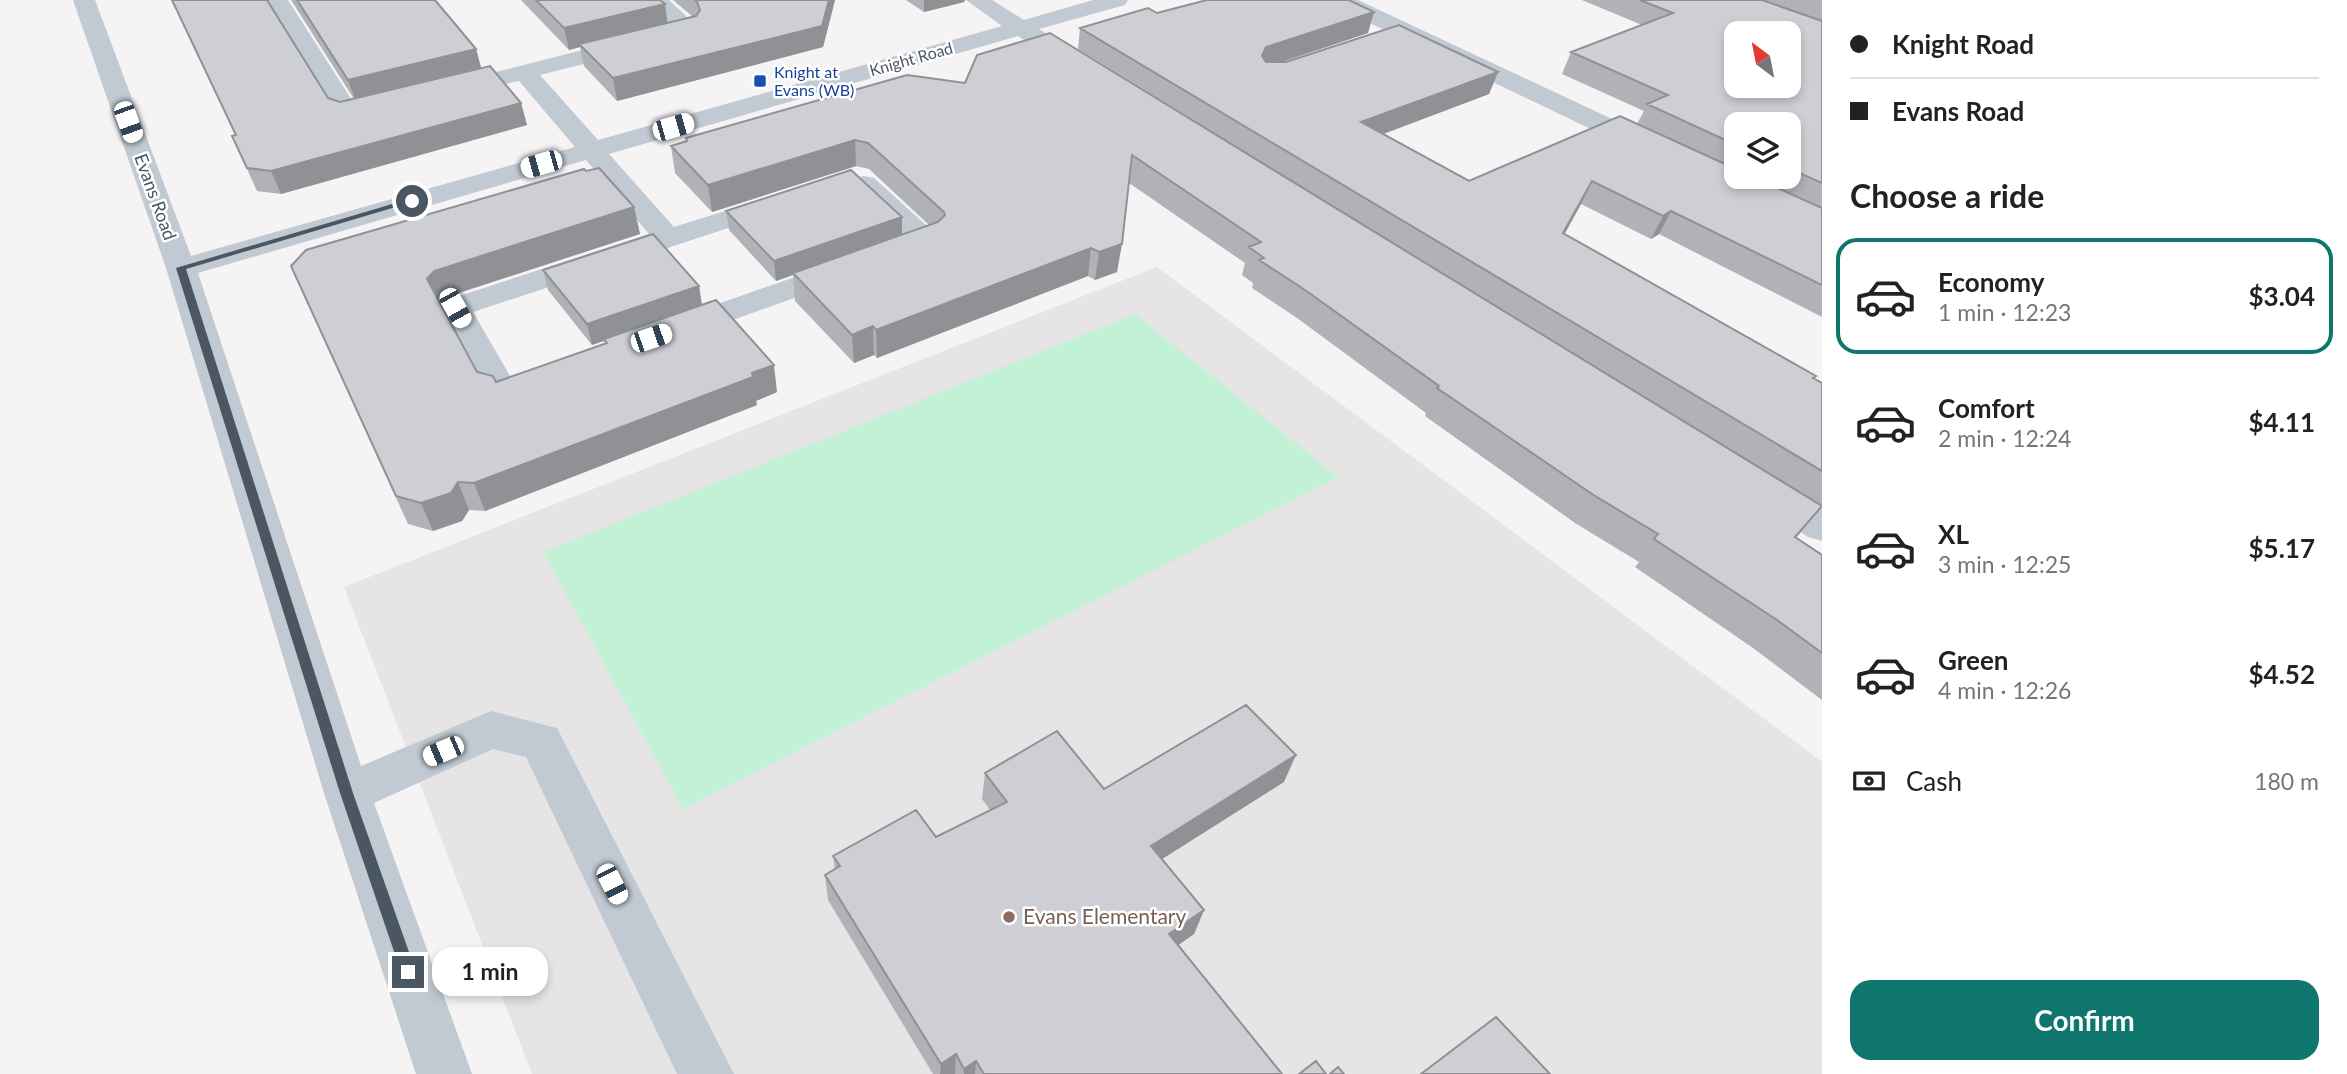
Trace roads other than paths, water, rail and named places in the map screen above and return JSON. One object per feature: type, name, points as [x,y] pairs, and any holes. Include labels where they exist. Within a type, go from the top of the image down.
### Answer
[{"type":"street","name":"Evans Road","points":[[84,0],[181,268],[346,793],[444,1074]]},
{"type":"street","points":[[277,0],[348,114],[403,102]]},
{"type":"street","points":[[484,82],[690,30],[656,0]]},
{"type":"street","points":[[977,0],[1103,79]]},
{"type":"street","name":"Knight Road","points":[[181,268],[1117,0]]},
{"type":"street","points":[[1340,0],[1671,156]]},
{"type":"street","points":[[1369,43],[1406,31]]},
{"type":"street","points":[[525,73],[668,238]]},
{"type":"street","points":[[566,369],[501,391],[455,308],[857,177],[927,241],[656,337]]},
{"type":"street","points":[[1740,476],[1822,527]]},
{"type":"street","points":[[346,793],[491,730],[541,741],[706,1074]]},
{"type":"place","name":"Knight at Evans (WB)","points":[[760,81]]},
{"type":"place","name":"Evans Elementary","points":[[1009,917]]}]
